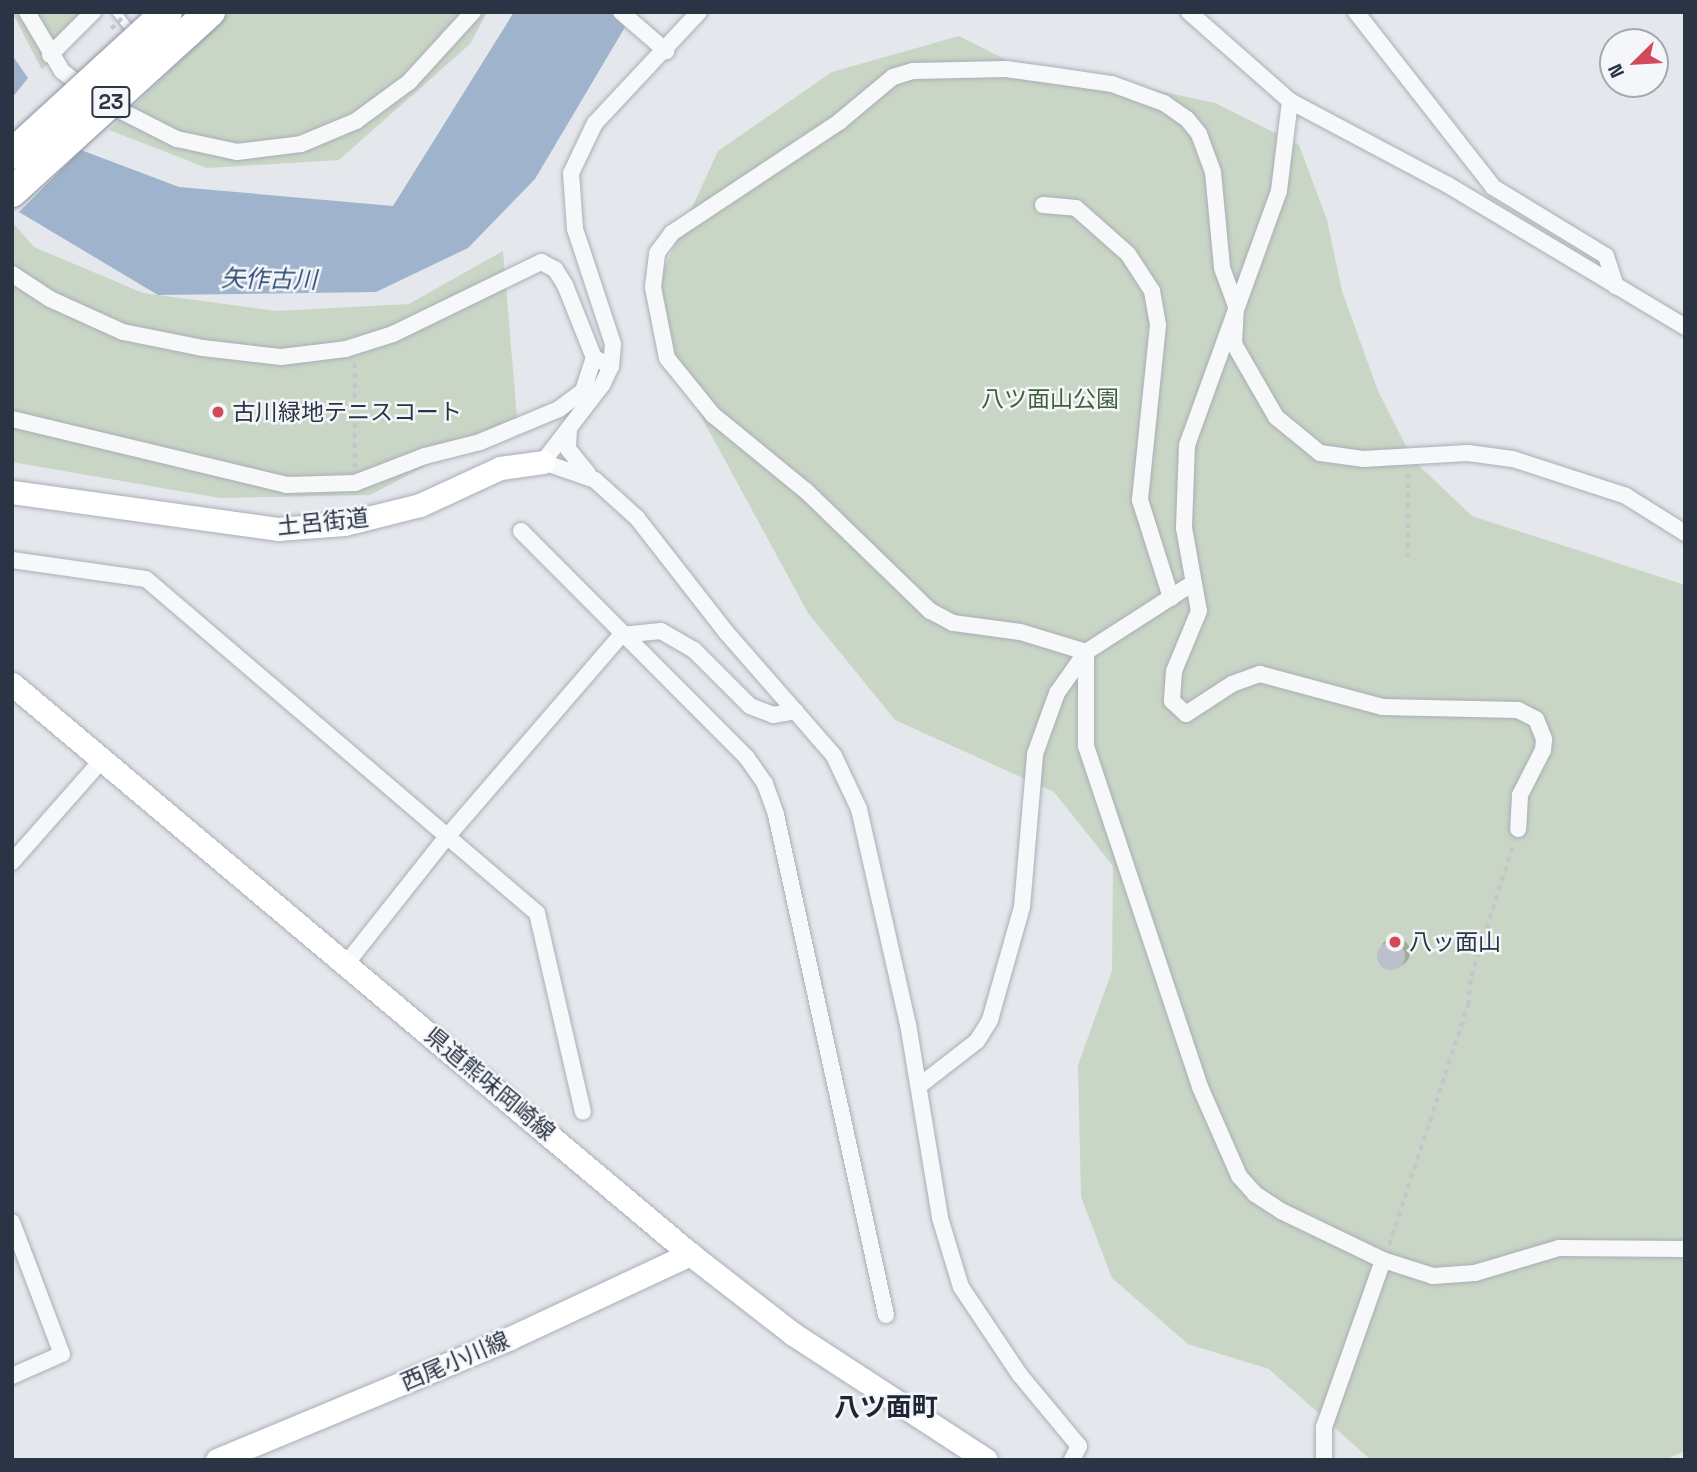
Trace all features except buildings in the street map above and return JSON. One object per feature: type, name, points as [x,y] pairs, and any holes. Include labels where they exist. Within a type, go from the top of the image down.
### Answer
[{"type":"highway","name":"23","points":[[12,154],[167,12]]},
{"type":"highway","name":"23","points":[[12,192],[210,12]]},
{"type":"highway","name":"23","points":[[110,64],[113,48],[142,23]]},
{"type":"main road","name":"土呂街道","points":[[12,492],[277,529],[344,524],[420,505],[500,468],[543,462]]},
{"type":"main road","name":"県道熊味岡崎線","points":[[12,684],[690,1254],[793,1335],[986,1460]]},
{"type":"main road","name":"西尾小川線","points":[[216,1460],[510,1338],[690,1254]]},
{"type":"street","points":[[27,12],[50,55],[62,71],[137,122],[177,139],[237,152],[302,144],[356,121],[410,82],[473,12]]},
{"type":"street","points":[[50,55],[93,12]]},
{"type":"street","points":[[621,12],[666,51]]},
{"type":"street","points":[[595,480],[543,462],[611,366],[613,344],[575,229],[572,173],[595,123],[666,51],[699,12]]},
{"type":"street","points":[[1189,12],[1290,101],[1448,185],[1685,327]]},
{"type":"street","points":[[1356,12],[1493,187],[1606,256],[1616,286]]},
{"type":"street","points":[[1086,652],[1020,632],[953,623],[930,611],[806,491],[713,415],[667,358],[653,287],[657,253],[672,233],[839,122],[893,77],[913,71],[1006,69],[1112,84],[1164,103],[1187,119],[1199,134],[1213,172],[1223,268],[1236,306],[1234,344],[1276,417],[1289,432],[1320,453],[1363,459],[1468,453],[1525,462],[1626,495],[1685,533]]},
{"type":"street","points":[[1290,101],[1279,191],[1187,445],[1182,504],[1199,611],[1174,671],[1171,694],[1175,708],[1186,714],[1232,684],[1260,674],[1382,707],[1518,710],[1535,719],[1544,739],[1543,750],[1520,795],[1518,829]]},
{"type":"street","points":[[1042,205],[1076,208],[1128,254],[1152,291],[1158,325],[1140,500],[1171,598]]},
{"type":"street","points":[[12,274],[50,299],[123,332],[203,348],[281,357],[355,347],[393,334],[541,262],[555,269],[565,285],[594,358],[583,391],[559,409],[480,442],[425,456],[355,483],[286,485],[12,419]]},
{"type":"street","points":[[594,358],[611,366]]},
{"type":"street","points":[[569,428],[568,449],[574,462],[638,518],[726,632],[834,756],[859,809],[919,1086],[940,1218],[961,1287],[1020,1375],[1079,1446],[1072,1460]]},
{"type":"street","points":[[521,531],[621,635],[747,758],[765,784],[776,815],[886,1315]]},
{"type":"street","points":[[12,560],[146,579],[537,913],[583,1112]]},
{"type":"street","points":[[919,1086],[977,1041],[990,1020],[1022,907],[1035,754],[1057,693],[1086,652],[1193,583]]},
{"type":"street","points":[[346,964],[446,838],[621,635],[661,631],[694,650],[750,706],[773,715],[796,711]]},
{"type":"street","points":[[1086,652],[1086,746],[1199,1087],[1239,1175],[1255,1194],[1281,1212],[1383,1260],[1433,1276],[1454,1277],[1559,1248],[1685,1248]]},
{"type":"street","points":[[12,862],[101,761]]},
{"type":"street","points":[[12,1222],[62,1354],[12,1376]]},
{"type":"street","points":[[1324,1460],[1324,1427],[1383,1260]]},
{"type":"lane","points":[[116,12],[142,23],[153,56],[199,12]]},
{"type":"lane","points":[[142,23],[157,12]]},
{"type":"path","points":[[355,347],[355,483]]},
{"type":"path","points":[[1408,457],[1408,557]]},
{"type":"path","points":[[1383,1260],[1468,1005],[1471,976],[1518,829]]},
{"type":"green space","points":[[12,12],[97,12],[42,70]]},
{"type":"green space","points":[[231,12],[487,12],[470,44],[339,160],[207,168],[109,130]]},
{"type":"green space","name":"八ツ面山公園","points":[[959,36],[1057,86],[1095,77],[1215,103],[1299,145],[1327,220],[1342,291],[1378,391],[1413,460],[1472,516],[1685,585],[1685,1451],[1664,1460],[1371,1460],[1269,1369],[1188,1344],[1112,1278],[1081,1197],[1078,1065],[1112,971],[1113,866],[1054,792],[895,720],[808,613],[683,383],[656,286],[718,151],[832,72]]},
{"type":"green space","points":[[12,222],[34,247],[143,293],[277,311],[409,304],[503,251],[517,418],[370,495],[220,498],[12,462]]},
{"type":"water","name":"矢作古川","points":[[514,12],[634,12],[535,179],[468,248],[376,292],[158,295],[19,212],[81,150],[179,187],[393,206]]},
{"type":"water","points":[[12,55],[28,78],[12,98]]},
{"type":"place","name":"古川緑地テニスコート","points":[[218,412]]},
{"type":"place","name":"八ッ面山","points":[[1395,942]]},
{"type":"district","name":"八ツ面町","points":[[886,1408]]}]
